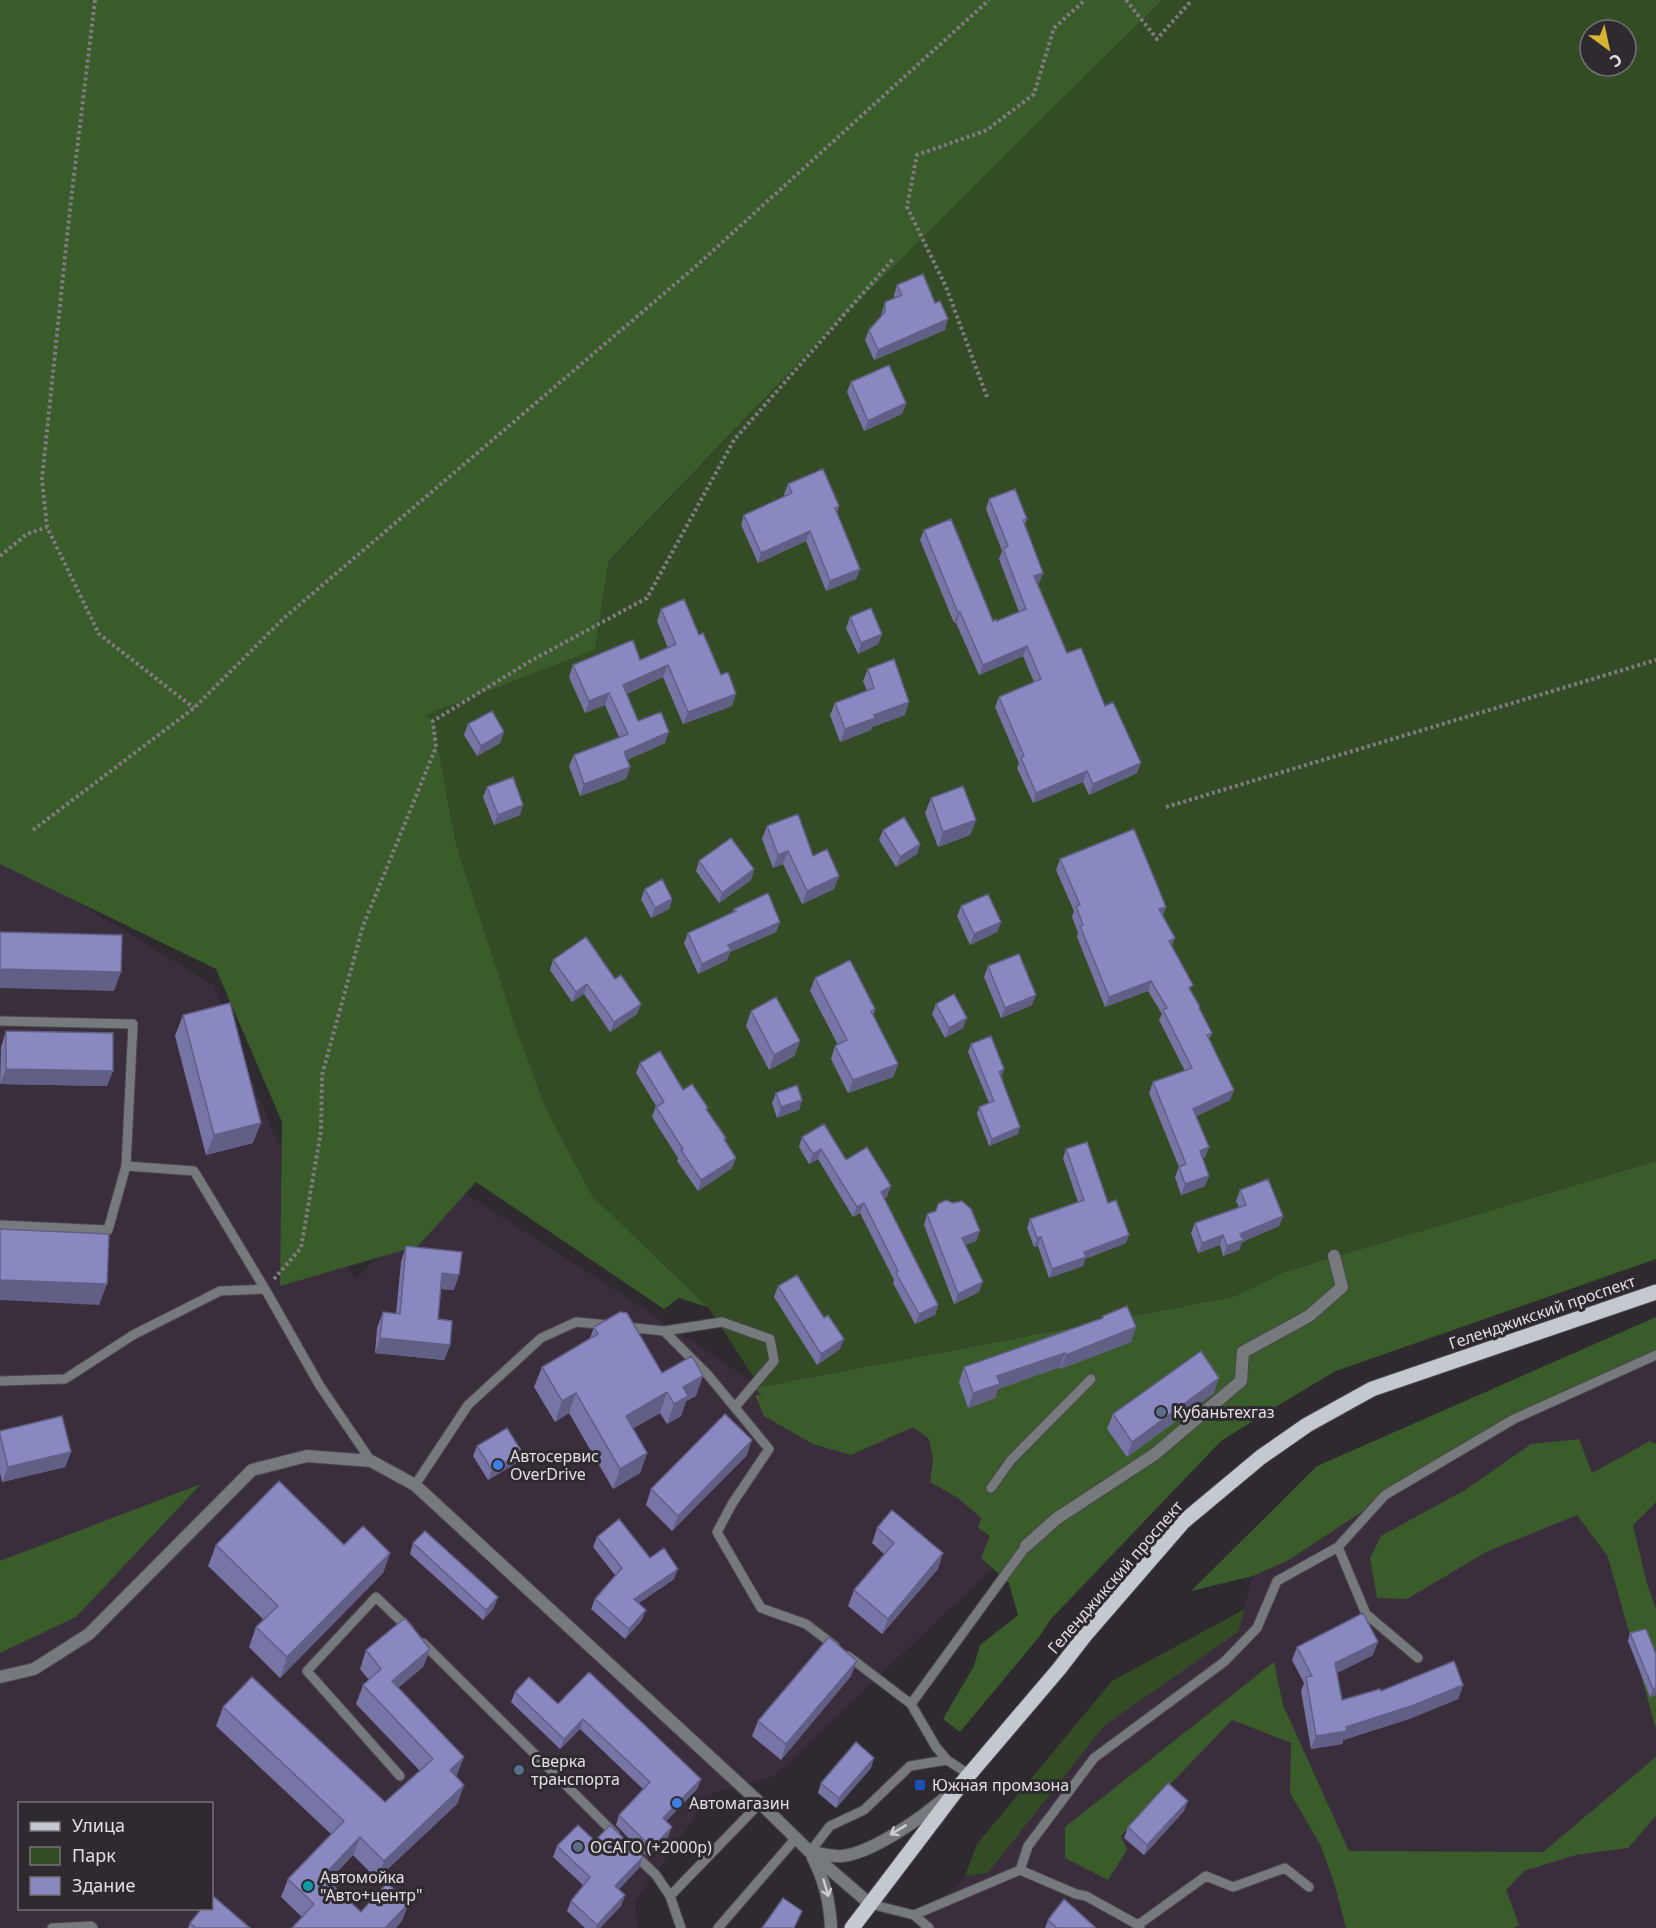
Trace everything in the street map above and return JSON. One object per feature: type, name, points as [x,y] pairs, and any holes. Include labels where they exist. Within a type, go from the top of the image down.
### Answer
[{"type":"main road","name":"Геленджикский проспект","points":[[852,1928],[966,1779],[1086,1634],[1183,1522],[1261,1457],[1308,1425],[1372,1389],[1656,1292]]},
{"type":"street","points":[[1026,1546],[1056,1519],[1155,1454],[1241,1381],[1243,1352],[1309,1316],[1342,1287],[1334,1256]]},
{"type":"street","points":[[0,1677],[34,1669],[89,1634],[252,1470],[308,1456],[371,1461],[415,1485],[760,1803],[810,1852],[870,1904]]},
{"type":"street","points":[[810,1852],[842,1857],[868,1848],[928,1812],[966,1779]]},
{"type":"street","points":[[810,1852],[822,1876],[830,1903],[831,1928]]},
{"type":"lane","points":[[0,1021],[133,1024],[126,1166],[108,1230],[0,1225]]},
{"type":"lane","points":[[126,1166],[194,1171],[321,1386],[371,1461]]},
{"type":"lane","points":[[0,1381],[65,1379],[134,1335],[220,1291],[265,1289]]},
{"type":"lane","points":[[415,1485],[468,1405],[541,1338],[576,1322],[664,1331],[722,1322],[770,1339],[774,1361],[735,1407]]},
{"type":"lane","points":[[664,1331],[708,1375],[769,1449],[732,1504],[717,1532],[761,1608],[806,1624],[911,1704],[936,1747],[966,1779]]},
{"type":"lane","points":[[1020,1870],[1028,1846],[1094,1758],[1224,1662],[1257,1628],[1277,1581],[1338,1547],[1385,1495],[1514,1419],[1656,1355]]},
{"type":"lane","points":[[991,1488],[1011,1460],[1091,1379]]},
{"type":"lane","points":[[911,1704],[1026,1546]]},
{"type":"lane","points":[[1338,1547],[1366,1614],[1418,1658]]},
{"type":"lane","points":[[400,1776],[307,1671],[376,1597],[622,1841]]},
{"type":"lane","points":[[810,1852],[831,1826],[864,1810],[910,1766],[947,1760]]},
{"type":"lane","points":[[670,1896],[760,1803]]},
{"type":"lane","points":[[718,1928],[796,1838]]},
{"type":"lane","points":[[630,1850],[656,1875],[670,1896],[681,1928]]},
{"type":"lane","points":[[914,1915],[1020,1870],[1076,1894],[1086,1896],[1139,1926],[1206,1876],[1233,1887],[1285,1868],[1309,1887]]},
{"type":"lane","points":[[870,1904],[914,1915],[929,1928]]},
{"type":"lane","points":[[52,1928],[91,1926],[93,1928]]},
{"type":"path","points":[[95,0],[70,209],[42,479],[47,526],[99,634],[194,708]]},
{"type":"path","points":[[33,830],[194,708],[284,618],[695,267],[989,0]]},
{"type":"path","points":[[987,397],[946,287],[907,207],[917,155],[987,130],[1034,94],[1054,28],[1085,0]]},
{"type":"path","points":[[1126,0],[1157,39],[1191,0]]},
{"type":"path","points":[[265,1289],[301,1248],[321,1131],[322,1075],[363,926],[436,747],[433,721],[532,660],[647,598],[734,440],[894,258]]},
{"type":"path","points":[[0,556],[27,534],[47,526]]},
{"type":"path","points":[[1166,807],[1656,660]]},
{"type":"shaded area","points":[[0,855],[213,985],[272,1130],[355,1280],[449,1183],[617,1291],[760,1387],[944,1373],[1042,1521],[774,1776],[712,1793],[635,1902],[638,1928],[0,1928]]},
{"type":"shaded area","points":[[1656,1353],[1656,1928],[916,1928],[965,1876],[988,1873],[1104,1726],[1237,1632],[1253,1576],[1289,1560],[1404,1484],[1557,1398]]},
{"type":"green space","points":[[0,0],[1162,0],[834,326],[609,561],[595,650],[426,715],[433,721],[456,844],[514,1022],[546,1109],[593,1197],[708,1307],[679,1298],[664,1309],[476,1182],[418,1246],[280,1286],[282,1122],[216,969],[0,864]]},
{"type":"green space","points":[[1162,0],[1656,0],[1656,1161],[1284,1272],[1233,1297],[760,1387],[708,1307],[593,1197],[546,1109],[514,1022],[456,844],[433,721],[426,715],[595,650],[609,562],[834,326]]},
{"type":"green space","points":[[1656,1161],[1656,1259],[1336,1371],[1221,1441],[1051,1619],[1039,1637],[960,1732],[943,1719],[974,1666],[980,1645],[1018,1615],[1009,1583],[981,1558],[990,1536],[978,1528],[981,1518],[958,1498],[930,1482],[933,1459],[929,1439],[913,1427],[851,1455],[813,1444],[764,1416],[755,1395],[762,1395],[749,1383],[760,1387],[1233,1297],[1284,1272]]},
{"type":"green space","points":[[1656,1317],[1656,1353],[1557,1398],[1404,1484],[1289,1560],[1253,1576],[1191,1591],[1317,1466]]},
{"type":"green space","points":[[1579,1439],[1592,1473],[1650,1441],[1656,1444],[1656,1502],[1633,1525],[1647,1584],[1656,1609],[1656,1729],[1608,1557],[1577,1515],[1488,1551],[1407,1599],[1377,1598],[1370,1558],[1381,1536],[1465,1490],[1531,1444]]},
{"type":"green space","points":[[201,1484],[76,1617],[0,1653],[0,1561]]},
{"type":"green space","points":[[1245,1609],[1238,1632],[1104,1726],[988,1873],[965,1876],[977,1844],[1112,1681]]},
{"type":"green space","points":[[1274,1662],[1283,1705],[1349,1851],[1543,1852],[1656,1757],[1656,1816],[1628,1848],[1576,1855],[1524,1871],[1506,1890],[1519,1925],[1514,1928],[1346,1928],[1321,1846],[1290,1793],[1291,1743],[1232,1720],[1121,1836],[1127,1850],[1108,1880],[1065,1858],[1065,1827]]},
{"type":"building","points":[[923,274],[935,303],[940,301],[948,319],[878,350],[869,330],[885,312],[885,302],[902,295],[897,285]]},
{"type":"building","points":[[889,365],[906,403],[868,421],[851,382]]},
{"type":"building","points":[[823,469],[839,506],[835,508],[860,569],[830,581],[810,531],[761,553],[744,515],[792,493],[788,484]]},
{"type":"building","points":[[1015,489],[1027,519],[1023,520],[1043,573],[1034,576],[1067,653],[1081,648],[1105,706],[1113,702],[1141,763],[1093,784],[1087,771],[1036,793],[1021,758],[1024,756],[999,697],[1041,679],[1027,646],[983,665],[960,612],[958,613],[924,530],[951,519],[993,621],[1026,609],[1003,549],[1008,546],[989,499]]},
{"type":"building","points":[[684,599],[699,635],[703,633],[721,675],[728,672],[736,694],[688,712],[668,665],[623,685],[638,721],[661,712],[669,732],[624,752],[630,767],[584,784],[574,755],[628,734],[609,693],[589,701],[573,665],[633,640],[640,660],[676,644],[661,609]]},
{"type":"building","points":[[871,608],[882,634],[861,643],[850,617]]},
{"type":"building","points":[[894,659],[909,702],[845,729],[835,703],[874,688],[868,669]]},
{"type":"building","points":[[492,711],[504,732],[481,746],[468,724]]},
{"type":"building","points":[[513,777],[523,805],[498,815],[487,787]]},
{"type":"building","points":[[963,786],[976,820],[943,832],[931,798]]},
{"type":"building","points":[[798,814],[813,856],[827,849],[839,876],[807,891],[788,851],[778,855],[767,826]]},
{"type":"building","points":[[904,817],[920,844],[900,857],[883,830]]},
{"type":"building","points":[[1134,829],[1166,907],[1159,909],[1175,938],[1169,941],[1193,985],[1189,988],[1212,1033],[1207,1035],[1234,1090],[1193,1109],[1209,1147],[1200,1151],[1209,1176],[1185,1184],[1179,1167],[1186,1164],[1153,1082],[1192,1068],[1163,1010],[1167,1008],[1151,981],[1109,997],[1080,926],[1083,925],[1076,906],[1080,905],[1060,859]]},
{"type":"building","points":[[731,838],[754,869],[722,893],[699,861]]},
{"type":"building","points":[[662,879],[672,899],[655,908],[645,889]]},
{"type":"building","points":[[768,893],[780,922],[728,945],[731,950],[702,964],[688,933]]},
{"type":"building","points":[[988,894],[1001,922],[974,934],[961,906]]},
{"type":"building","points":[[0,932],[122,935],[121,972],[0,969]]},
{"type":"building","points":[[586,937],[615,979],[621,975],[641,1004],[614,1022],[587,984],[576,992],[553,960]]},
{"type":"building","points":[[1019,954],[1036,995],[1005,1008],[988,966]]},
{"type":"building","points":[[850,960],[875,1009],[871,1011],[898,1064],[853,1080],[835,1046],[847,1040],[815,978]]},
{"type":"building","points":[[954,994],[967,1018],[949,1028],[936,1004]]},
{"type":"building","points":[[776,997],[800,1041],[774,1055],[751,1011]]},
{"type":"building","points":[[230,1003],[261,1123],[214,1135],[183,1015]]},
{"type":"building","points":[[6,1031],[113,1033],[113,1071],[6,1069]]},
{"type":"building","points":[[991,1036],[1004,1069],[999,1072],[1020,1127],[992,1139],[979,1107],[994,1101],[971,1044]]},
{"type":"building","points":[[660,1051],[683,1090],[692,1084],[736,1158],[701,1180],[656,1107],[664,1102],[640,1063]]},
{"type":"building","points":[[797,1085],[802,1100],[781,1107],[776,1093]]},
{"type":"building","points":[[824,1124],[846,1160],[867,1147],[891,1186],[881,1192],[938,1305],[919,1314],[896,1273],[898,1271],[864,1203],[857,1207],[821,1149],[813,1154],[802,1137]]},
{"type":"building","points":[[1087,1142],[1108,1203],[1116,1200],[1129,1235],[1084,1252],[1086,1257],[1052,1269],[1041,1237],[1037,1238],[1030,1219],[1084,1200],[1066,1149]]},
{"type":"building","points":[[1268,1179],[1283,1216],[1240,1234],[1243,1240],[1227,1246],[1223,1235],[1202,1243],[1195,1223],[1246,1205],[1240,1190]]},
{"type":"building","points":[[946,1200],[953,1203],[962,1201],[971,1209],[980,1231],[962,1238],[983,1282],[958,1294],[927,1214],[936,1211],[938,1204]]},
{"type":"building","points":[[0,1229],[109,1234],[107,1284],[0,1280]]},
{"type":"building","points":[[406,1246],[462,1252],[459,1275],[442,1273],[438,1319],[452,1321],[450,1345],[380,1338],[383,1312],[400,1314]]},
{"type":"building","points":[[797,1275],[824,1318],[828,1315],[844,1339],[821,1354],[778,1286]]},
{"type":"building","points":[[1127,1306],[1136,1327],[1066,1355],[1065,1353],[997,1376],[1000,1384],[973,1393],[964,1367],[1103,1318]]},
{"type":"building","points":[[620,1312],[627,1313],[662,1373],[692,1356],[703,1376],[683,1387],[688,1396],[674,1404],[667,1392],[626,1416],[647,1453],[620,1469],[576,1393],[562,1401],[542,1367],[598,1334],[594,1327]]},
{"type":"building","name":"Кубаньтехгаз","points":[[1201,1351],[1219,1378],[1132,1442],[1113,1414]]},
{"type":"building","points":[[725,1414],[752,1440],[678,1516],[651,1489]]},
{"type":"building","points":[[62,1416],[71,1452],[8,1467],[0,1431]]},
{"type":"building","points":[[507,1428],[522,1452],[492,1470],[477,1446]]},
{"type":"building","points":[[279,1481],[344,1545],[363,1526],[390,1553],[287,1657],[256,1627],[278,1606],[216,1545]]},
{"type":"building","points":[[892,1510],[943,1553],[888,1619],[854,1590],[894,1543],[877,1528]]},
{"type":"building","points":[[619,1519],[650,1558],[664,1548],[678,1569],[634,1599],[646,1610],[629,1629],[595,1599],[622,1568],[597,1537]]},
{"type":"building","points":[[425,1531],[498,1597],[486,1610],[413,1543]]},
{"type":"building","points":[[1363,1613],[1378,1642],[1335,1663],[1342,1700],[1380,1689],[1381,1691],[1454,1661],[1463,1685],[1414,1705],[1346,1727],[1347,1731],[1316,1736],[1306,1677],[1312,1676],[1297,1647]]},
{"type":"building","points":[[405,1618],[430,1649],[392,1681],[464,1757],[450,1770],[464,1785],[384,1861],[360,1837],[323,1876],[361,1912],[387,1883],[409,1903],[385,1928],[292,1928],[314,1904],[288,1879],[344,1821],[223,1707],[252,1677],[385,1802],[433,1759],[363,1685],[381,1669],[366,1650]]},
{"type":"building","points":[[1646,1629],[1656,1654],[1656,1688],[1653,1689],[1630,1633]]},
{"type":"building","points":[[829,1637],[857,1661],[786,1744],[758,1721]]},
{"type":"building","points":[[589,1672],[701,1779],[663,1818],[672,1827],[652,1848],[619,1815],[650,1782],[583,1719],[564,1739],[515,1692],[529,1677],[558,1704]]},
{"type":"building","points":[[856,1742],[874,1758],[839,1798],[821,1783]]},
{"type":"building","points":[[1168,1783],[1188,1801],[1147,1845],[1128,1827]]},
{"type":"building","points":[[578,1825],[595,1841],[610,1825],[643,1857],[615,1886],[625,1895],[597,1925],[571,1901],[590,1877],[557,1846]]},
{"type":"building","points":[[213,1896],[250,1928],[196,1928],[190,1923],[200,1910],[213,1910]]},
{"type":"building","points":[[783,1898],[802,1911],[794,1928],[762,1928]]},
{"type":"building","points":[[1064,1899],[1096,1928],[1057,1928],[1048,1920]]},
{"type":"place","name":"Кубаньтехгаз","points":[[1161,1412]]},
{"type":"place","name":"Автосервис OverDrive","points":[[498,1465]]},
{"type":"place","name":"Сверка транспорта","points":[[519,1770]]},
{"type":"place","name":"Южная промзона","points":[[920,1785]]},
{"type":"place","name":"Автомагазин","points":[[677,1803]]},
{"type":"place","name":"ОСАГО (+2000р)","points":[[578,1847]]},
{"type":"place","name":"Автомойка \"Авто+центр\"","points":[[308,1886]]}]
